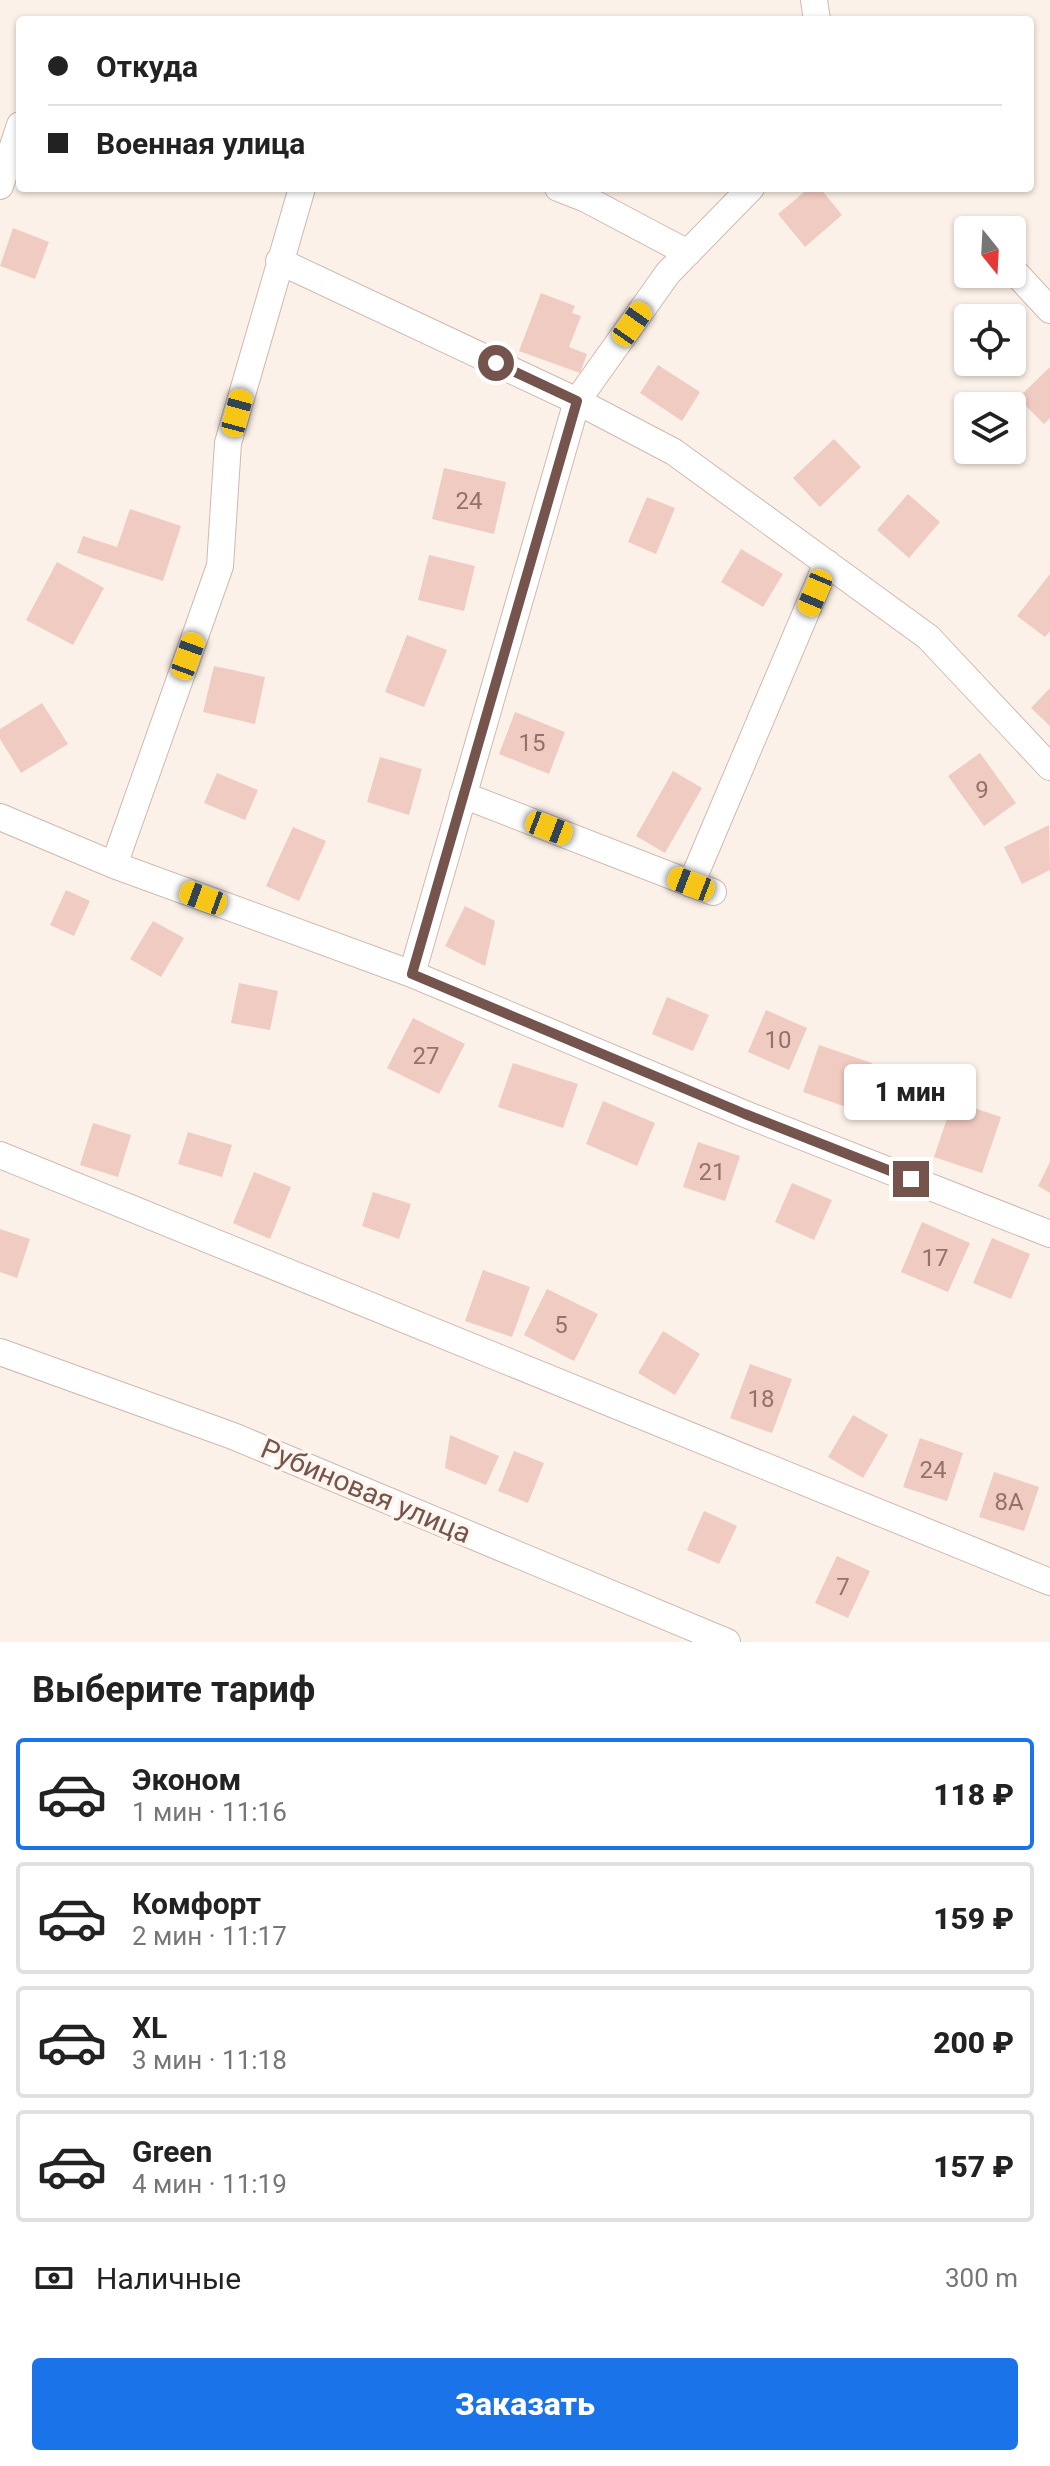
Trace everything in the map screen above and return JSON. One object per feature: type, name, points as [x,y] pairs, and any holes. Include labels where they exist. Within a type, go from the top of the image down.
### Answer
[{"type":"street","points":[[0,186],[16,137]]},
{"type":"street","points":[[114,865],[220,566],[228,443],[301,192]]},
{"type":"street","points":[[568,192],[688,253]]},
{"type":"street","points":[[412,974],[577,401],[668,273],[747,192]]},
{"type":"street","points":[[279,261],[577,401],[674,452],[928,637],[1050,767]]},
{"type":"street","points":[[1026,284],[1050,310]]},
{"type":"street","points":[[463,795],[702,888],[827,563]]},
{"type":"street","points":[[0,817],[114,865],[412,974],[745,1114],[1050,1234]]},
{"type":"street","points":[[0,1155],[1050,1582]]},
{"type":"street","name":"Рубиновая улица","points":[[0,1352],[233,1436],[727,1642]]},
{"type":"building","points":[[804,192],[823,192],[842,215],[805,247],[778,214]]},
{"type":"building","points":[[13,228],[49,242],[35,279],[0,266]]},
{"type":"building","points":[[541,293],[575,306],[572,313],[581,316],[569,347],[587,354],[580,373],[519,351]]},
{"type":"building","points":[[658,365],[700,392],[682,421],[640,393]]},
{"type":"building","points":[[1050,367],[1050,418],[1044,424],[1026,406],[1024,392]]},
{"type":"building","points":[[834,439],[861,467],[820,507],[793,478]]},
{"type":"building","points":[[444,468],[506,482],[494,534],[432,519]]},
{"type":"building","points":[[908,494],[940,522],[909,558],[877,530]]},
{"type":"building","points":[[647,497],[675,508],[656,554],[628,542]]},
{"type":"building","points":[[130,509],[181,526],[163,581],[77,553],[83,536],[117,547]]},
{"type":"building","points":[[741,549],[783,574],[763,607],[721,582]]},
{"type":"building","points":[[429,555],[475,566],[464,611],[418,600]]},
{"type":"building","points":[[57,562],[104,588],[73,645],[26,620]]},
{"type":"building","points":[[1050,574],[1050,631],[1045,637],[1017,616]]},
{"type":"building","points":[[407,635],[447,650],[424,707],[385,692]]},
{"type":"building","points":[[214,666],[265,677],[255,724],[203,712]]},
{"type":"building","points":[[1050,688],[1050,726],[1031,708]]},
{"type":"building","points":[[42,703],[68,744],[21,773],[0,739],[0,729]]},
{"type":"building","points":[[515,712],[565,732],[549,774],[499,754]]},
{"type":"building","points":[[980,753],[1016,803],[984,826],[948,776]]},
{"type":"building","points":[[380,757],[422,769],[409,815],[367,802]]},
{"type":"building","points":[[673,771],[702,788],[665,853],[636,836]]},
{"type":"building","points":[[217,773],[258,790],[245,820],[204,803]]},
{"type":"building","points":[[1049,825],[1050,870],[1022,884],[1004,847]]},
{"type":"building","points":[[293,827],[326,841],[299,901],[266,886]]},
{"type":"building","points":[[66,890],[90,901],[74,936],[50,925]]},
{"type":"building","points":[[465,906],[495,921],[485,966],[445,946]]},
{"type":"building","points":[[153,921],[184,938],[161,977],[130,959]]},
{"type":"building","points":[[239,983],[278,991],[270,1030],[231,1023]]},
{"type":"building","points":[[667,997],[709,1015],[693,1051],[652,1034]]},
{"type":"building","points":[[766,1010],[807,1028],[789,1070],[748,1052]]},
{"type":"building","points":[[413,1018],[465,1044],[439,1094],[387,1068]]},
{"type":"building","points":[[819,1045],[872,1063],[855,1110],[803,1092]]},
{"type":"building","points":[[513,1063],[578,1084],[563,1128],[498,1107]]},
{"type":"building","points":[[603,1101],[655,1123],[637,1166],[586,1144]]},
{"type":"building","points":[[953,1101],[1001,1117],[982,1173],[934,1157]]},
{"type":"building","points":[[93,1123],[131,1135],[118,1177],[80,1165]]},
{"type":"building","points":[[188,1132],[232,1145],[222,1177],[178,1164]]},
{"type":"building","points":[[698,1142],[740,1156],[725,1201],[683,1187]]},
{"type":"building","points":[[1050,1162],[1050,1193],[1038,1186]]},
{"type":"building","points":[[254,1172],[291,1187],[270,1239],[233,1223]]},
{"type":"building","points":[[792,1183],[832,1200],[814,1240],[775,1222]]},
{"type":"building","points":[[373,1192],[411,1204],[399,1239],[362,1226]]},
{"type":"building","points":[[922,1222],[970,1243],[948,1292],[901,1272]]},
{"type":"building","points":[[0,1229],[30,1239],[17,1278],[0,1272]]},
{"type":"building","points":[[992,1238],[1030,1254],[1011,1299],[973,1283]]},
{"type":"building","points":[[483,1270],[530,1287],[512,1337],[465,1321]]},
{"type":"building","points":[[547,1289],[598,1314],[574,1361],[524,1335]]},
{"type":"building","points":[[663,1331],[700,1354],[675,1395],[638,1373]]},
{"type":"building","points":[[750,1364],[792,1379],[772,1433],[730,1418]]},
{"type":"building","points":[[853,1415],[888,1435],[863,1478],[828,1457]]},
{"type":"building","points":[[450,1435],[499,1456],[486,1485],[445,1468]]},
{"type":"building","points":[[920,1438],[963,1453],[947,1501],[903,1487]]},
{"type":"building","points":[[514,1451],[544,1463],[528,1503],[498,1491]]},
{"type":"building","points":[[994,1472],[1039,1487],[1024,1531],[979,1517]]},
{"type":"building","points":[[704,1511],[737,1526],[719,1564],[687,1550]]},
{"type":"building","points":[[837,1556],[870,1571],[848,1618],[815,1603]]},
{"type":"route","points":[[496,363],[577,401],[412,974],[745,1114],[911,1179]]}]
